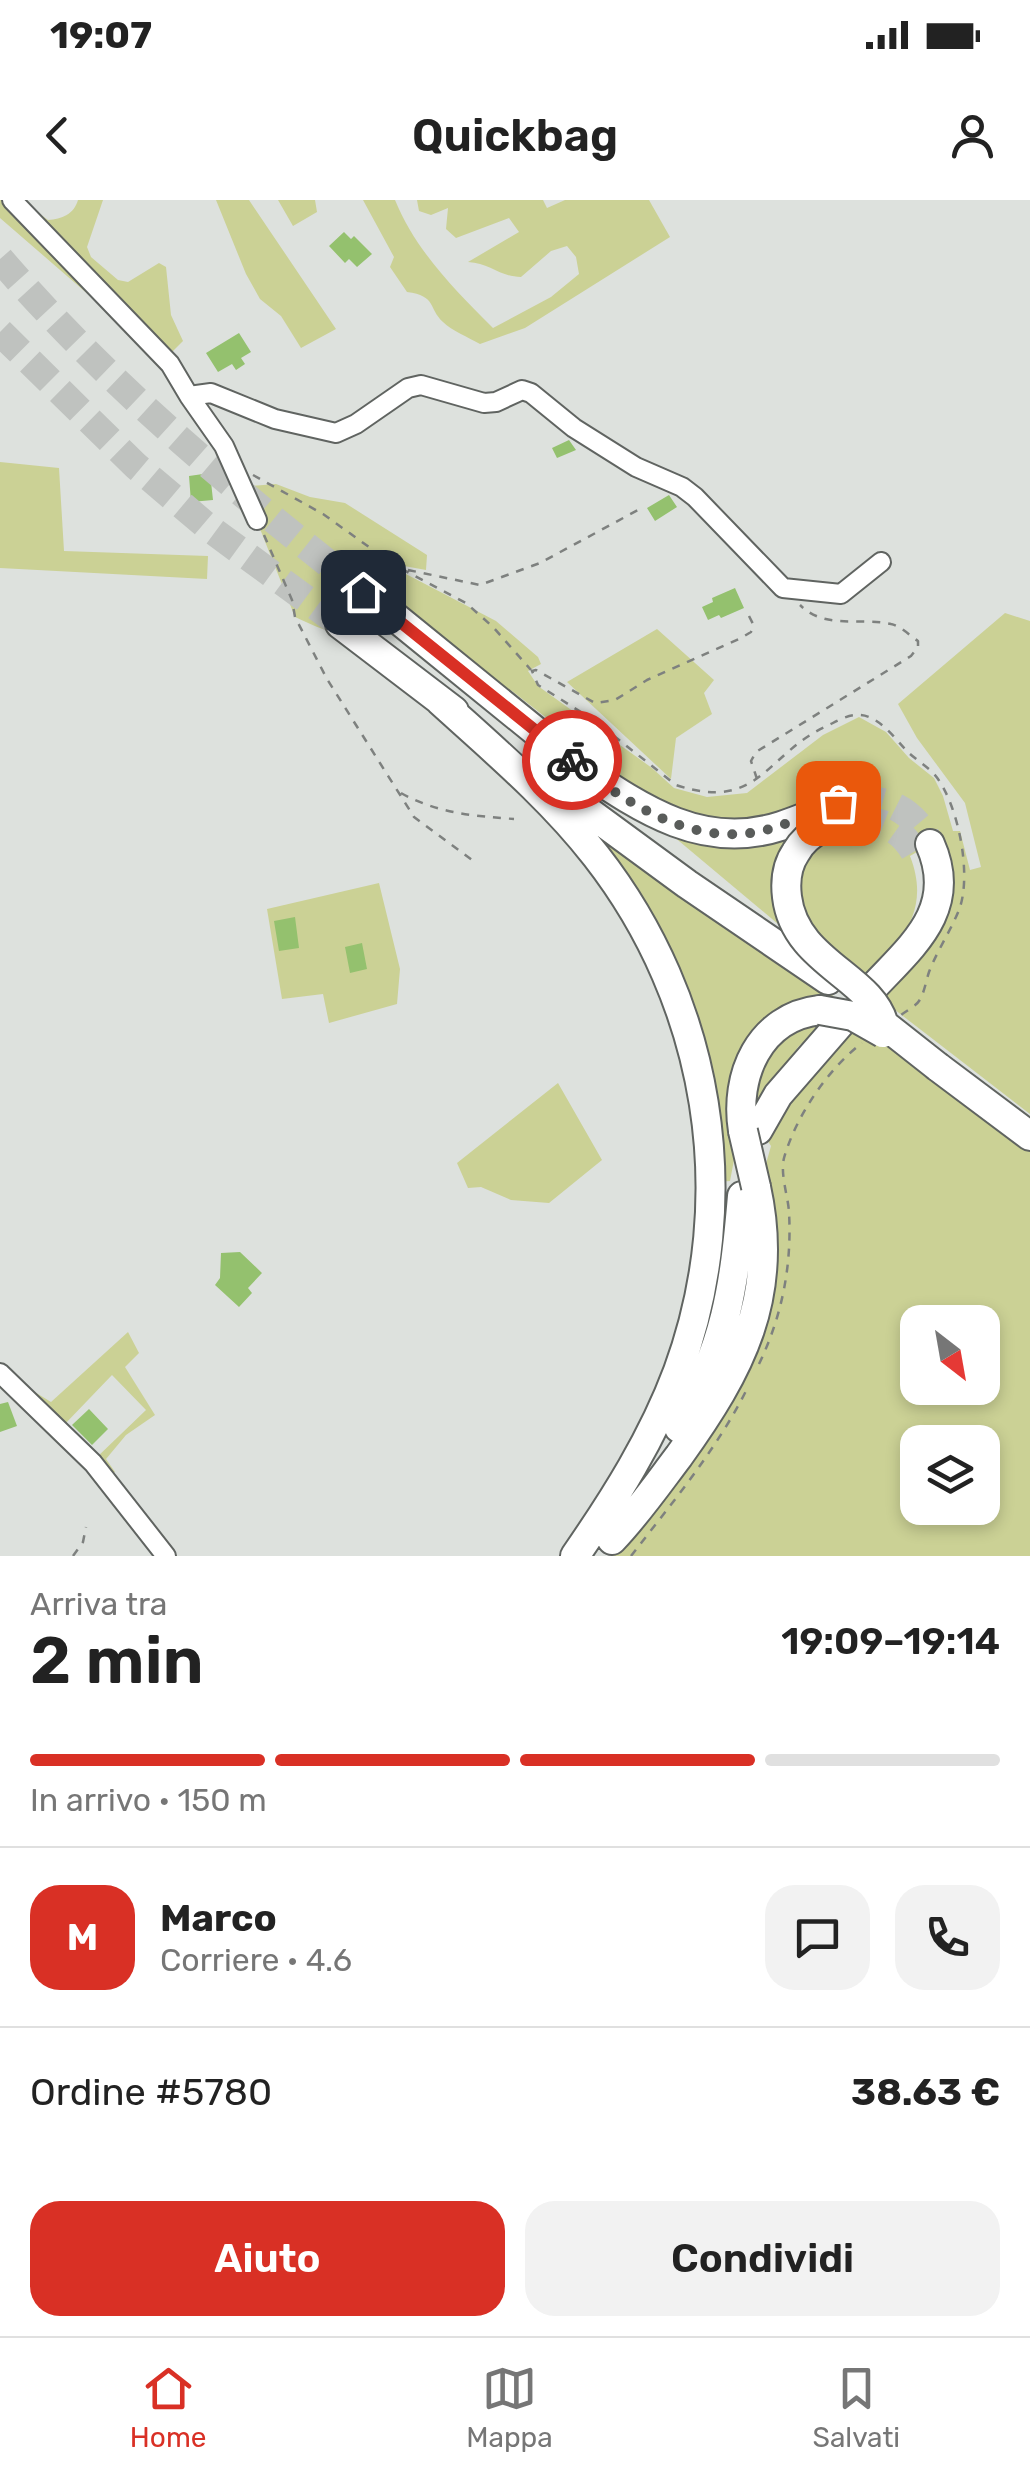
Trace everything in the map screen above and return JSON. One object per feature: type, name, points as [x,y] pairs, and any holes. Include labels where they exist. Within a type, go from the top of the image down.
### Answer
[{"type":"highway","points":[[363,592],[618,793],[658,816],[690,830],[754,833],[855,810],[803,841],[790,865],[787,894],[791,916],[803,936],[826,962],[880,1007],[884,1024]]},
{"type":"highway","points":[[340,624],[657,863],[828,980]]},
{"type":"highway","points":[[493,698],[638,826],[1030,1136]]},
{"type":"highway","points":[[440,701],[553,806],[596,856],[632,907],[683,1014],[705,1106],[711,1166],[710,1223],[690,1335],[644,1446],[575,1556]]},
{"type":"highway","points":[[868,992],[920,938],[937,901],[938,869],[922,849]]},
{"type":"highway","points":[[607,1548],[686,1416],[710,1365],[733,1294],[749,1192],[750,1130],[743,1086],[758,1046],[782,1022],[844,1013],[867,1022],[921,1064],[938,1067]]},
{"type":"highway","points":[[750,1130],[832,1015]]},
{"type":"highway","points":[[607,1548],[698,1430],[745,1348],[758,1310],[763,1272],[764,1228],[749,1192]]},
{"type":"highway","points":[[583,1556],[710,1365]]},
{"type":"street","points":[[12,200],[170,364],[230,458],[257,520]]},
{"type":"street","points":[[189,396],[210,394],[274,418],[336,433],[408,388],[421,386],[484,403],[522,390],[636,467],[682,488],[704,505],[783,588],[841,594],[881,562]]},
{"type":"street","points":[[0,1372],[93,1463],[166,1556]]},
{"type":"path","points":[[230,458],[262,482],[340,525],[402,569],[466,603],[532,671],[538,685],[594,721],[672,782]]},
{"type":"path","points":[[402,569],[480,585],[540,562],[638,510]]},
{"type":"path","points":[[257,520],[292,600],[295,617],[327,679],[414,817],[472,860]]},
{"type":"path","points":[[757,780],[750,761],[756,752],[911,656],[918,647],[918,642],[894,624],[840,622],[809,614],[783,588]]},
{"type":"path","points":[[532,671],[595,703],[606,704],[647,680],[751,632],[749,616]]},
{"type":"path","points":[[398,791],[426,807],[458,816],[514,819]]},
{"type":"path","points":[[72,1556],[83,1542],[86,1527]]},
{"type":"green space","points":[[0,200],[21,200],[48,220],[67,215],[78,200],[103,200],[87,247],[91,257],[118,280],[128,282],[159,263],[166,267],[171,315],[183,341],[164,360],[0,218]]},
{"type":"green space","points":[[216,200],[249,200],[336,329],[301,348],[281,316],[260,299]]},
{"type":"green space","points":[[278,200],[315,200],[317,212],[293,226]]},
{"type":"green space","points":[[363,200],[395,200],[425,253],[493,328],[551,297],[579,274],[576,257],[567,246],[551,251],[521,277],[468,262],[519,232],[509,218],[456,238],[446,229],[448,208],[431,215],[419,211],[417,200],[543,200],[547,208],[565,200],[649,200],[670,237],[525,328],[480,344],[447,325],[423,296],[407,292],[390,267],[394,257]]},
{"type":"green space","points":[[0,462],[59,468],[64,551],[208,556],[207,579],[0,568]]},
{"type":"green space","points":[[276,484],[310,497],[345,503],[427,555],[426,570],[404,566],[404,573],[496,621],[538,657],[541,664],[528,671],[538,686],[674,788],[707,797],[747,793],[823,735],[859,717],[886,732],[934,778],[953,831],[960,831],[970,870],[981,867],[965,803],[917,738],[898,704],[1005,613],[1030,621],[1030,1114],[877,996],[916,952],[934,842],[910,856],[916,877],[914,912],[898,942],[861,986],[796,907],[802,855],[780,818],[732,824],[675,811],[639,790],[512,691],[375,616],[379,630],[358,636],[336,633],[295,617],[245,491],[249,486]]},
{"type":"green space","points":[[657,629],[714,680],[704,693],[712,714],[676,738],[671,779],[567,682]]},
{"type":"green space","points":[[809,828],[784,929],[667,831]]},
{"type":"green space","points":[[595,836],[667,886],[764,944],[836,998],[775,1019],[738,1139],[730,1181],[717,1182],[707,1079]]},
{"type":"green space","points":[[379,883],[400,969],[397,1004],[329,1023],[323,994],[282,999],[267,909]]},
{"type":"green space","points":[[830,1018],[798,1047],[751,1118],[752,1079],[781,1032]]},
{"type":"green space","points":[[853,1022],[872,1032],[1030,1151],[1030,1556],[612,1556],[742,1371],[761,1181],[771,1146],[764,1135]]},
{"type":"green space","points":[[558,1083],[602,1160],[549,1203],[511,1200],[481,1187],[468,1188],[457,1163]]},
{"type":"green space","points":[[128,1332],[139,1353],[125,1367],[155,1415],[126,1435],[106,1459],[115,1472],[110,1475],[95,1459],[146,1410],[112,1375],[64,1425],[2,1372],[51,1402]]},
{"type":"building","points":[[344,232],[351,239],[354,236],[372,254],[357,267],[349,259],[345,263],[329,246]]},
{"type":"building","points":[[239,333],[251,352],[241,358],[245,364],[236,370],[232,364],[218,372],[206,353]]},
{"type":"building","points":[[569,440],[576,450],[557,458],[552,448]]},
{"type":"building","points":[[210,473],[213,500],[191,502],[189,476]]},
{"type":"building","points":[[669,495],[677,507],[655,521],[647,508]]},
{"type":"building","points":[[735,588],[744,608],[708,620],[702,607]]},
{"type":"building","points":[[295,917],[299,948],[279,951],[274,921]]},
{"type":"building","points":[[362,943],[367,969],[350,973],[345,947]]},
{"type":"building","points":[[240,1252],[262,1273],[248,1288],[252,1293],[239,1307],[215,1285],[220,1278],[221,1253]]},
{"type":"building","points":[[8,1402],[17,1426],[0,1432],[0,1404]]},
{"type":"building","points":[[89,1409],[108,1429],[92,1445],[72,1425]]},
{"type":"tunnel","points":[[0,259],[128,393],[363,591]]},
{"type":"tunnel","points":[[0,332],[136,466],[209,528],[340,624]]},
{"type":"tunnel","points":[[855,800],[879,801],[900,809],[917,824],[930,844]]},
{"type":"tunnel","points":[[856,820],[890,828],[915,853]]},
{"type":"way so far","points":[[572,760],[618,793],[690,830],[754,833],[838,803]]},
{"type":"route","points":[[363,592],[572,760]]}]
